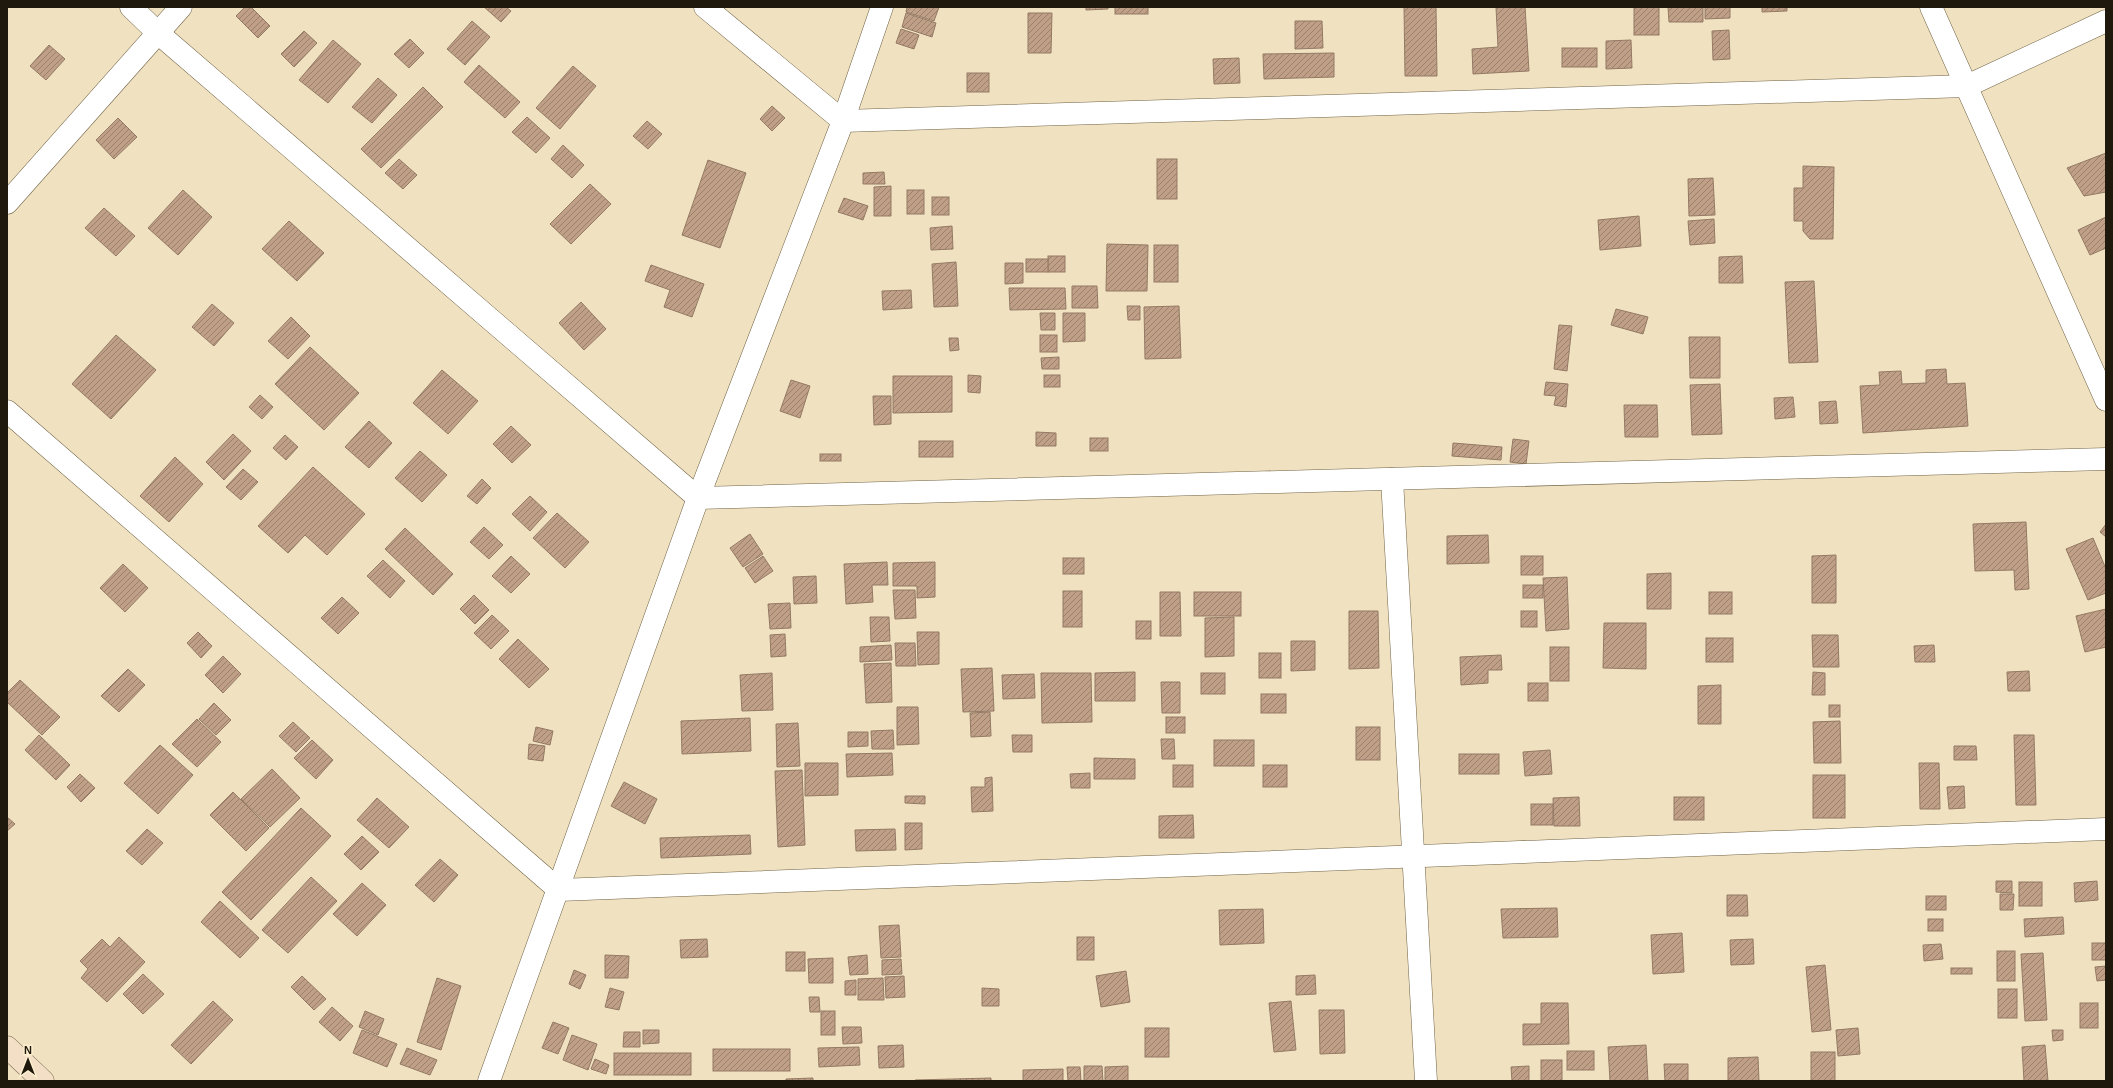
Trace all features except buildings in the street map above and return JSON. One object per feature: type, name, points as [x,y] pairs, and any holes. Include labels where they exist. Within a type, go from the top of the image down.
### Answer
[{"type":"main road","points":[[7,1047],[33,1078]]},
{"type":"street","points":[[131,7],[158,33],[698,498],[2106,459]]},
{"type":"street","points":[[7,203],[181,7]]},
{"type":"street","points":[[706,7],[843,121],[1967,86],[2106,21]]},
{"type":"street","points":[[489,1081],[559,890],[698,498],[843,121],[882,7]]},
{"type":"street","points":[[1931,7],[2106,400]]},
{"type":"street","points":[[7,411],[559,890],[2106,829]]},
{"type":"street","points":[[1392,479],[1426,1081]]}]
